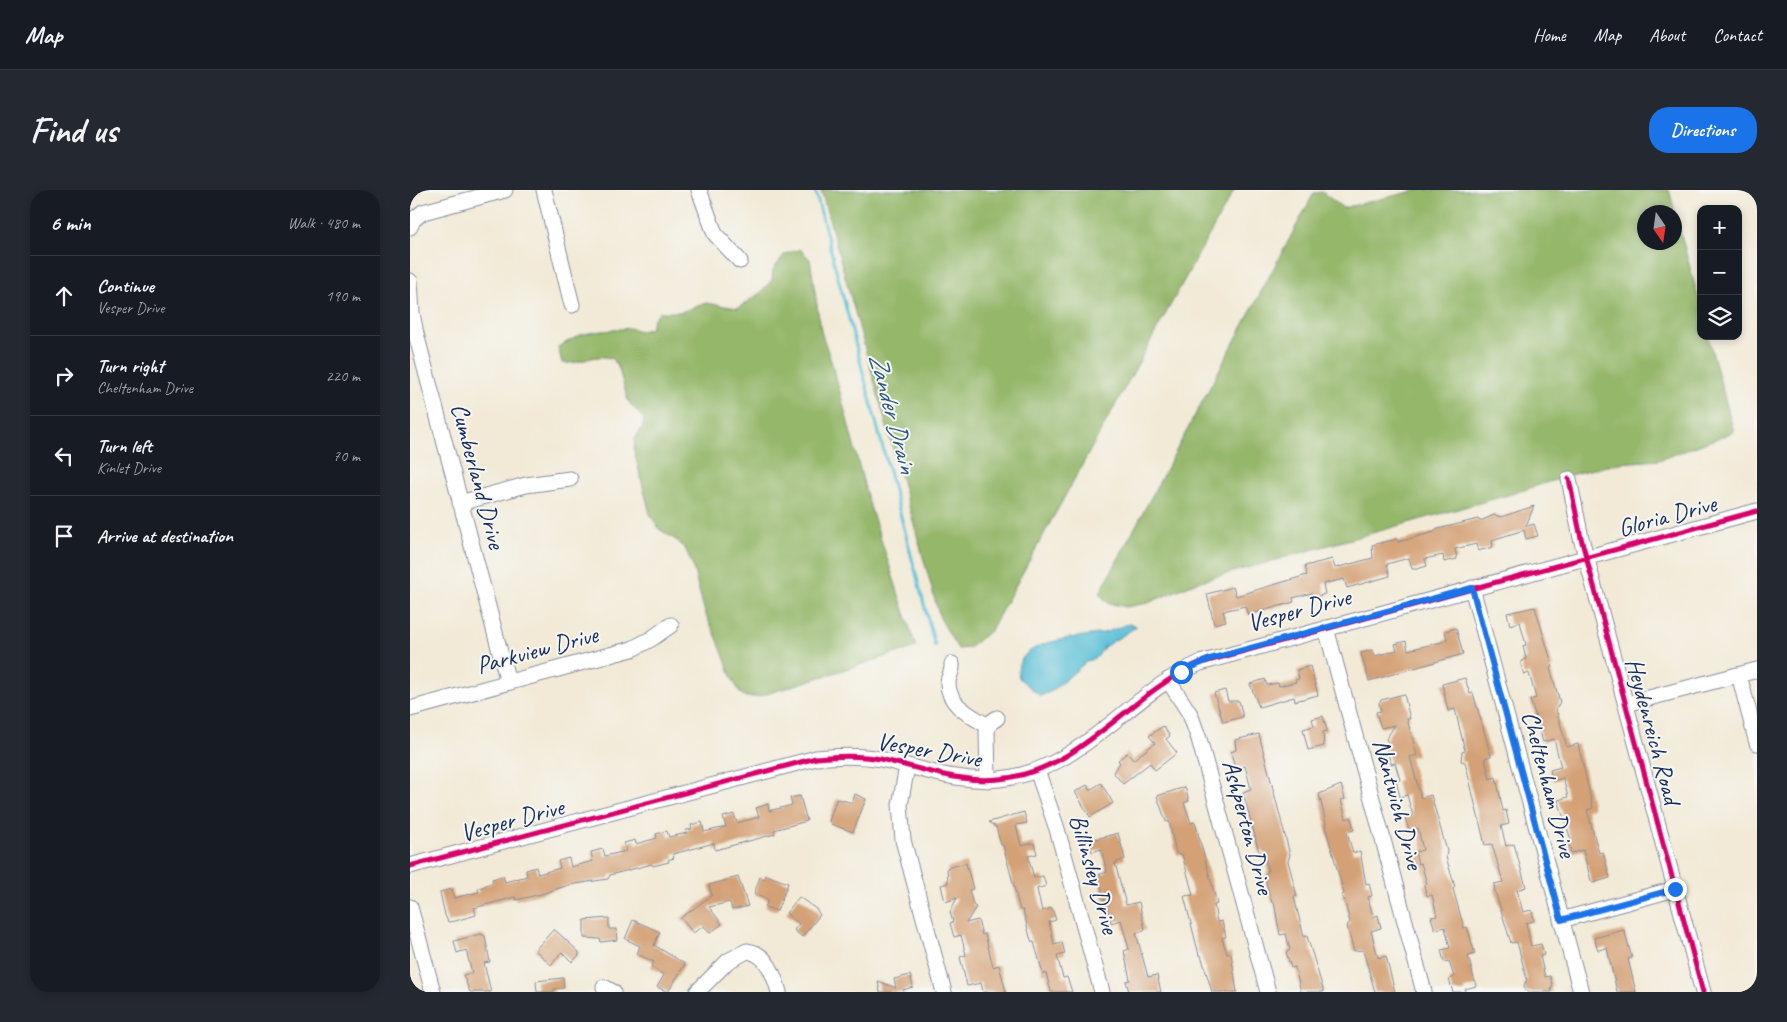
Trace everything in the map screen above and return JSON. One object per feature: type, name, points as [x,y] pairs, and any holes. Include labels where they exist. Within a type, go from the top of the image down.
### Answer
[{"type":"street","points":[[410,227],[413,220],[422,212],[505,190]]},
{"type":"street","points":[[544,190],[572,305]]},
{"type":"street","points":[[699,190],[715,234],[740,261]]},
{"type":"street","name":"Cumberland Drive","points":[[410,281],[413,324],[508,682]]},
{"type":"street","points":[[460,503],[526,485],[570,479]]},
{"type":"street","name":"Heydenreich Road","points":[[1569,479],[1587,557],[1703,992]]},
{"type":"street","name":"Gloria Drive","points":[[1587,557],[1757,511]]},
{"type":"street","name":"Vesper Drive","points":[[410,866],[816,758],[864,757],[947,777],[988,780],[1037,770],[1082,746],[1168,680],[1210,659],[1587,557]]},
{"type":"street","name":"Cheltenham Drive","points":[[1472,588],[1581,992]]},
{"type":"street","name":"Parkview Drive","points":[[410,709],[632,649],[671,625]]},
{"type":"street","name":"Nantwich Drive","points":[[1326,628],[1424,992]]},
{"type":"street","points":[[952,664],[953,671],[948,684],[950,695],[958,707],[992,722],[988,780]]},
{"type":"street","points":[[1626,704],[1757,670]]},
{"type":"street","points":[[1739,674],[1757,743]]},
{"type":"street","name":"Ashperton Drive","points":[[1168,680],[1190,714],[1200,740],[1268,992]]},
{"type":"street","points":[[907,766],[900,805],[903,840],[944,992]]},
{"type":"street","name":"Billinsley Drive","points":[[1037,770],[1057,829],[1102,992]]},
{"type":"street","points":[[1561,920],[1675,889]]},
{"type":"street","points":[[410,907],[433,992]]},
{"type":"street","points":[[698,992],[728,961],[748,951],[760,954],[779,992]]},
{"type":"green space","points":[[821,190],[1234,190],[991,630],[969,648],[958,649],[940,618]]},
{"type":"green space","points":[[1418,190],[1669,190],[1673,205],[1637,205],[1637,250],[1682,250],[1682,238],[1697,293],[1697,340],[1709,340],[1734,432],[1659,460],[1619,463],[1577,473],[1508,495],[1197,582],[1148,603],[1126,607],[1108,603],[1100,595],[1102,589],[1314,193],[1322,192],[1343,208]]},
{"type":"green space","points":[[800,249],[810,259],[821,331],[835,373],[868,500],[916,647],[757,697],[746,697],[740,693],[731,676],[717,638],[705,613],[692,564],[686,550],[679,542],[659,529],[650,514],[634,451],[635,439],[643,426],[644,419],[628,401],[619,369],[613,359],[606,357],[562,363],[558,347],[580,335],[594,332],[630,328],[641,331],[651,328],[653,319],[660,312],[681,312],[706,303],[738,308],[760,293],[772,280],[773,270],[785,254]]},
{"type":"water","points":[[1129,624],[1136,627],[1104,647],[1098,656],[1086,662],[1052,691],[1040,696],[1019,678],[1019,665],[1025,655],[1035,648],[1064,639],[1103,633]]},
{"type":"building","points":[[1534,506],[1526,526],[1534,524],[1538,536],[1526,539],[1524,530],[1495,539],[1492,541],[1493,547],[1478,551],[1476,544],[1455,549],[1457,559],[1444,562],[1443,555],[1425,559],[1427,566],[1417,569],[1412,569],[1409,558],[1387,564],[1390,576],[1347,588],[1344,579],[1323,584],[1325,594],[1313,598],[1312,593],[1293,598],[1294,602],[1248,615],[1245,606],[1223,611],[1226,621],[1214,624],[1207,594],[1233,587],[1236,596],[1307,575],[1305,566],[1332,559],[1335,568],[1373,558],[1372,545],[1397,539],[1398,542],[1434,532],[1438,529],[1478,519],[1480,521],[1494,515],[1501,517]]},
{"type":"building","points":[[1535,607],[1553,667],[1550,668],[1560,702],[1556,709],[1567,747],[1578,744],[1593,808],[1587,810],[1599,853],[1603,852],[1610,878],[1593,883],[1583,850],[1571,853],[1568,840],[1571,840],[1558,800],[1568,797],[1563,778],[1553,781],[1550,770],[1561,767],[1554,739],[1543,742],[1530,700],[1536,698],[1529,673],[1524,675],[1521,665],[1521,661],[1526,659],[1523,646],[1526,645],[1520,622],[1510,625],[1507,613]]},
{"type":"building","points":[[1456,628],[1463,654],[1369,681],[1361,653],[1373,650],[1375,656],[1397,650],[1395,644],[1406,641],[1408,650],[1442,642],[1447,639],[1445,631]]},
{"type":"building","points":[[1310,666],[1318,695],[1295,701],[1294,697],[1259,707],[1250,684],[1265,679],[1267,685],[1278,683],[1279,686],[1296,682],[1295,680],[1299,679],[1297,670]]},
{"type":"building","points":[[1465,678],[1470,694],[1473,693],[1491,756],[1485,758],[1490,779],[1496,777],[1503,811],[1506,810],[1509,824],[1501,826],[1506,846],[1514,844],[1526,887],[1517,890],[1523,912],[1532,910],[1534,921],[1526,923],[1531,946],[1541,944],[1544,955],[1540,956],[1545,977],[1550,976],[1553,987],[1551,988],[1552,992],[1527,992],[1525,989],[1524,985],[1527,980],[1517,942],[1511,943],[1495,891],[1494,884],[1503,882],[1492,844],[1485,845],[1465,762],[1461,761],[1462,752],[1465,751],[1455,709],[1448,711],[1442,684]]},
{"type":"building","points":[[1225,690],[1228,701],[1239,701],[1243,717],[1223,722],[1214,693]]},
{"type":"building","points":[[1404,694],[1410,719],[1407,719],[1417,755],[1410,757],[1421,798],[1431,795],[1447,851],[1446,857],[1455,887],[1453,889],[1464,928],[1467,927],[1475,954],[1468,956],[1476,986],[1465,989],[1465,992],[1453,992],[1452,989],[1449,979],[1454,977],[1449,961],[1444,962],[1441,950],[1450,948],[1445,927],[1435,930],[1431,917],[1437,916],[1432,895],[1427,896],[1424,885],[1427,884],[1421,863],[1418,864],[1415,852],[1423,850],[1418,828],[1409,830],[1405,818],[1413,816],[1407,795],[1400,797],[1396,781],[1400,780],[1395,763],[1391,764],[1386,748],[1390,747],[1386,739],[1395,725],[1381,728],[1376,712],[1381,711],[1379,703],[1381,700]]},
{"type":"building","points":[[1323,716],[1327,731],[1323,732],[1324,746],[1308,750],[1303,729],[1314,726],[1312,719]]},
{"type":"building","points":[[1163,726],[1170,736],[1166,739],[1177,753],[1155,770],[1150,763],[1123,784],[1113,772],[1120,763],[1118,760],[1127,753],[1133,760],[1155,743],[1149,736]]},
{"type":"building","points":[[1259,734],[1290,855],[1288,861],[1297,896],[1294,897],[1304,937],[1307,936],[1324,992],[1301,992],[1295,967],[1291,968],[1286,952],[1290,950],[1286,934],[1280,935],[1274,902],[1272,903],[1265,877],[1268,872],[1264,854],[1263,851],[1259,852],[1243,792],[1251,789],[1245,766],[1235,769],[1231,752],[1236,750],[1235,740]]},
{"type":"building","points":[[1101,783],[1113,803],[1090,817],[1075,792],[1087,785],[1090,790]]},
{"type":"building","points":[[1341,785],[1345,799],[1341,800],[1346,819],[1351,817],[1354,830],[1347,832],[1353,853],[1360,851],[1366,884],[1369,883],[1372,896],[1368,897],[1373,917],[1378,915],[1381,928],[1371,931],[1378,958],[1386,956],[1395,992],[1375,992],[1363,950],[1354,951],[1347,926],[1350,922],[1344,899],[1341,897],[1344,893],[1325,826],[1326,823],[1319,794]]},
{"type":"building","points":[[1185,787],[1189,801],[1184,803],[1191,823],[1195,822],[1217,904],[1214,905],[1217,922],[1222,921],[1226,937],[1222,938],[1227,954],[1231,953],[1237,992],[1212,992],[1201,955],[1199,955],[1184,896],[1193,895],[1182,854],[1178,855],[1176,853],[1169,821],[1166,822],[1157,796]]},
{"type":"building","points":[[855,794],[866,799],[853,832],[831,824],[829,821],[836,800],[839,799],[852,803]]},
{"type":"building","points":[[800,796],[807,821],[774,830],[775,834],[715,850],[714,843],[673,854],[674,858],[668,860],[669,862],[653,866],[652,864],[610,875],[608,879],[569,885],[541,894],[516,900],[515,897],[474,908],[476,915],[455,921],[448,922],[445,915],[440,892],[452,889],[454,898],[479,892],[478,889],[493,882],[492,879],[503,876],[505,882],[527,876],[526,870],[536,867],[538,874],[560,868],[558,861],[569,858],[571,867],[593,861],[591,852],[603,849],[605,856],[626,851],[624,843],[635,840],[636,844],[657,838],[656,834],[667,831],[669,837],[687,833],[686,830],[692,829],[691,825],[702,822],[704,832],[726,827],[723,817],[734,814],[737,823],[759,817],[756,808],[768,804],[769,811],[792,805],[790,798]]},
{"type":"building","points":[[1024,812],[1027,823],[1016,825],[1021,846],[1034,843],[1037,854],[1028,856],[1034,878],[1043,876],[1046,886],[1037,889],[1042,911],[1052,908],[1056,920],[1049,922],[1054,944],[1062,942],[1065,954],[1057,956],[1063,978],[1067,977],[1072,992],[1051,992],[1046,973],[1043,974],[1034,942],[1032,942],[1030,937],[1023,910],[1020,910],[1003,845],[1001,845],[996,827],[989,822]]},
{"type":"building","points":[[1118,833],[1125,859],[1115,863],[1126,905],[1139,902],[1145,930],[1136,933],[1148,977],[1157,975],[1161,992],[1129,992],[1126,981],[1130,980],[1124,951],[1129,949],[1121,920],[1111,923],[1102,891],[1098,875],[1107,872],[1101,849],[1092,852],[1089,841]]},
{"type":"building","points":[[966,863],[973,889],[969,890],[973,905],[976,907],[966,923],[978,920],[982,935],[985,934],[993,967],[999,965],[1006,992],[983,992],[981,983],[967,986],[960,957],[966,955],[961,935],[954,937],[950,923],[953,922],[950,912],[957,898],[945,902],[941,885],[948,883],[947,868]]},
{"type":"building","points":[[766,875],[788,883],[777,911],[765,907],[768,900],[754,894],[760,877],[765,879]]},
{"type":"building","points":[[738,877],[748,906],[732,910],[730,902],[709,907],[722,924],[710,933],[704,926],[693,933],[681,918],[712,895],[709,885]]},
{"type":"building","points":[[799,897],[816,909],[820,915],[802,937],[794,930],[799,924],[786,913]]},
{"type":"building","points":[[609,918],[609,929],[616,929],[617,940],[601,942],[600,939],[584,938],[584,920]]},
{"type":"building","points":[[633,920],[660,932],[654,945],[685,964],[668,992],[657,987],[664,975],[651,967],[654,962],[637,954],[640,946],[625,939]]},
{"type":"building","points":[[554,929],[579,952],[579,955],[572,962],[562,952],[551,965],[535,950]]},
{"type":"building","points":[[1624,930],[1632,958],[1628,959],[1636,992],[1617,992],[1607,948],[1598,950],[1594,938]]},
{"type":"building","points":[[481,934],[485,936],[490,962],[484,963],[491,992],[470,992],[463,975],[472,973],[466,950],[457,953],[454,941]]},
{"type":"building","points":[[910,975],[913,987],[903,990],[905,992],[880,992],[878,981],[896,988],[894,979]]},
{"type":"building","points":[[563,978],[564,988],[554,989],[554,992],[537,992],[536,981]]},
{"type":"waterway","name":"Zander Drain","points":[[815,190],[935,646]]},
{"type":"cycle path","points":[[1569,479],[1581,538],[1703,992]]},
{"type":"cycle path","points":[[410,866],[816,758],[848,756],[880,759],[939,774],[968,779],[999,779],[1029,773],[1055,762],[1080,747],[1150,693],[1200,663],[1757,511]]},
{"type":"route","points":[[1181,672],[1210,659],[1472,588],[1561,920],[1675,889]]}]
